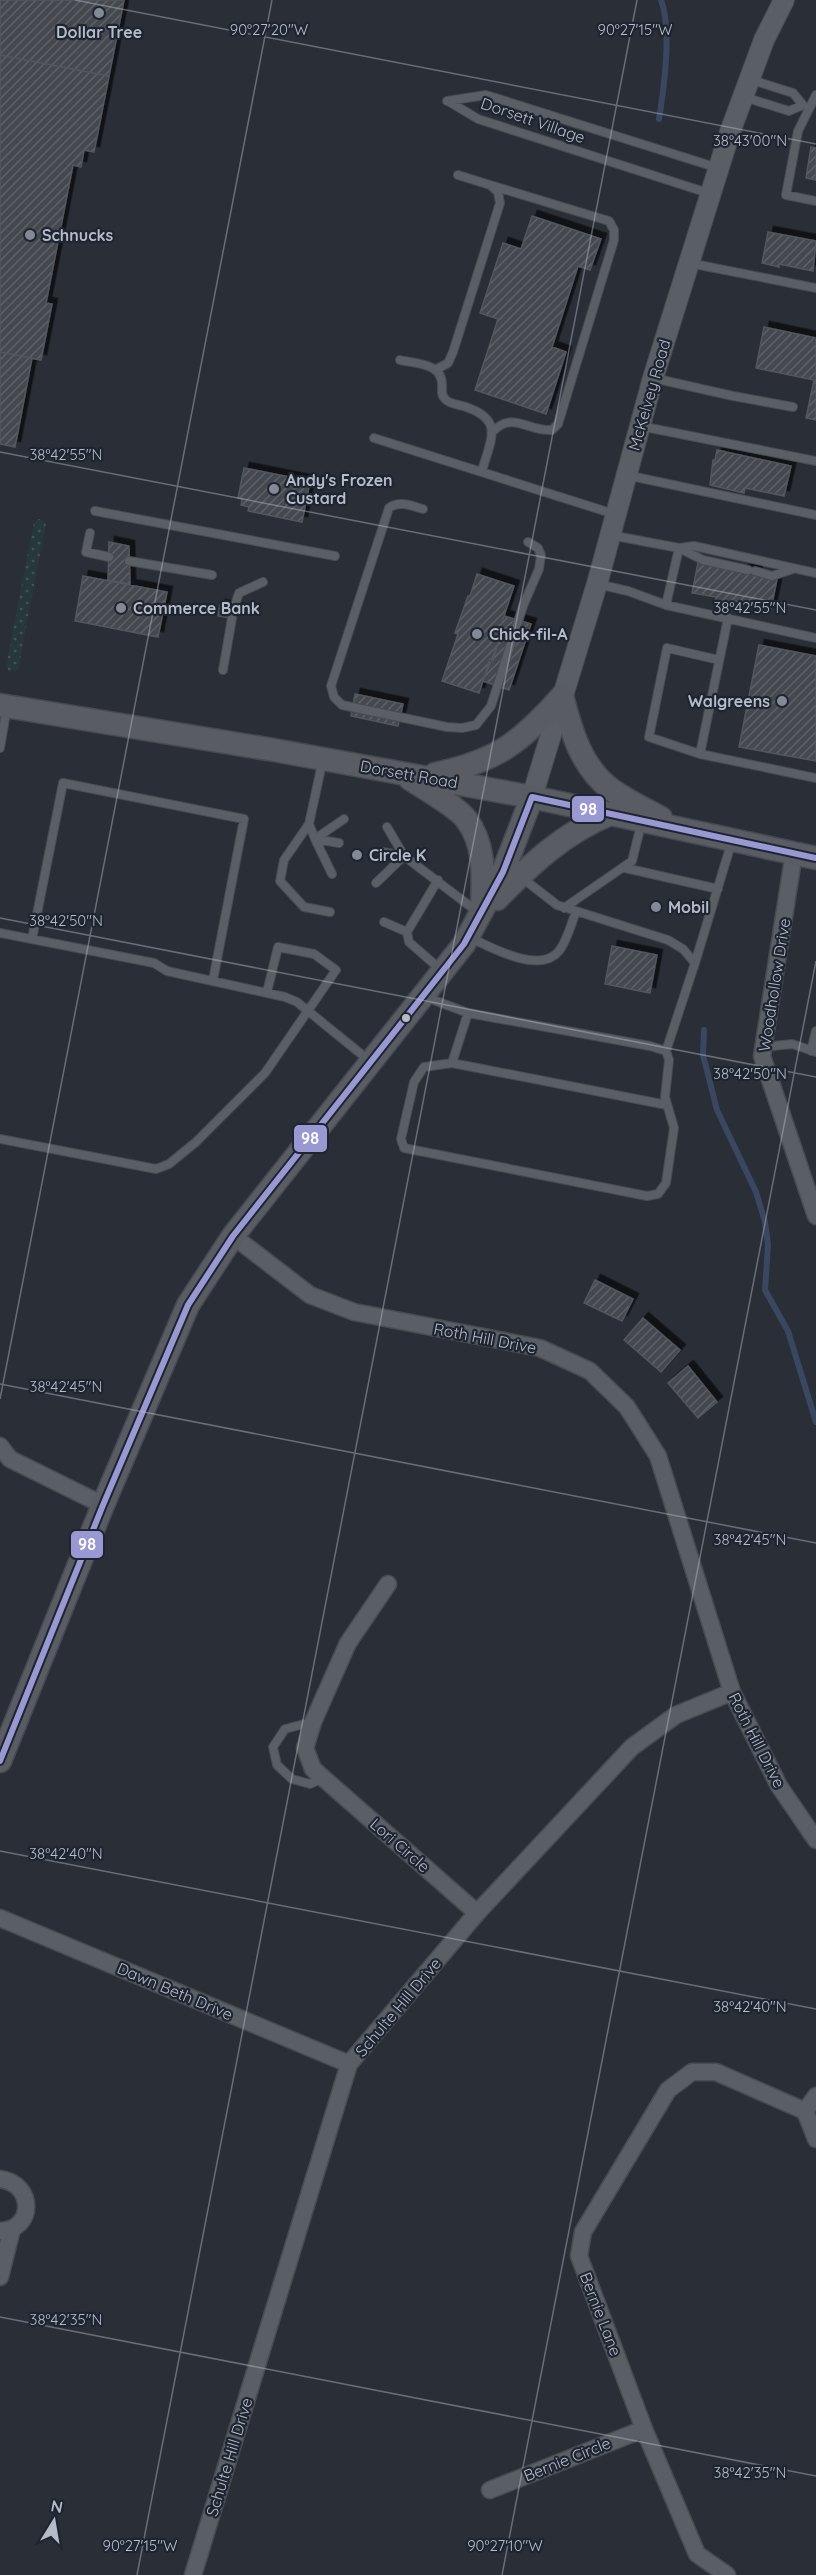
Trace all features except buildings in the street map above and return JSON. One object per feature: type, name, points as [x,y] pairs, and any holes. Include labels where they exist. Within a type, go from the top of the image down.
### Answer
[{"type":"main road","points":[[412,775],[469,767],[507,749],[534,727],[562,696]]},
{"type":"main road","points":[[562,696],[573,735],[585,761],[610,789],[678,828]]},
{"type":"main road","name":"Dorsett Road","points":[[3,705],[532,797],[805,856]]},
{"type":"main road","points":[[412,775],[465,817],[478,840],[483,868],[482,915]]},
{"type":"main road","points":[[0,1761],[103,1505],[188,1305],[233,1236],[468,936],[504,873],[532,797]]},
{"type":"main road","points":[[482,915],[519,876],[556,843],[582,826],[610,814]]},
{"type":"street","name":"McKelvey Road","points":[[532,797],[597,584],[639,426],[689,262],[745,87],[784,0]]},
{"type":"street","name":"Woodhollow Drive","points":[[805,856],[762,1056],[816,1216]]},
{"type":"street","name":"Roth Hill Drive","points":[[233,1236],[310,1295],[354,1312],[540,1348],[590,1371],[627,1407],[658,1456],[732,1692],[779,1786],[816,1840]]},
{"type":"street","points":[[0,1446],[10,1459],[103,1505]]},
{"type":"street","name":"Lori Circle","points":[[388,1584],[348,1643],[313,1722],[305,1748],[313,1769],[477,1913]]},
{"type":"street","name":"Schulte Hill Drive","points":[[192,2575],[349,2064],[477,1913],[632,1747],[676,1715],[732,1692]]},
{"type":"street","name":"Dawn Beth Drive","points":[[0,1918],[349,2064]]},
{"type":"street","name":"Bernie Lane","points":[[727,2575],[697,2554],[644,2429],[579,2256],[583,2232],[668,2090],[692,2072],[716,2072],[805,2111]]},
{"type":"street","points":[[816,2096],[805,2111],[816,2139]]},
{"type":"street","points":[[0,2179],[17,2185],[26,2200],[24,2217],[6,2230],[0,2277]]},
{"type":"street","name":"Bernie Circle","points":[[490,2490],[644,2429]]},
{"type":"lane","points":[[745,87],[789,111],[806,106]]},
{"type":"lane","points":[[745,87],[793,93],[816,117]]},
{"type":"lane","name":"Dorsett Village","points":[[711,194],[478,120],[447,101],[486,95],[719,168]]},
{"type":"lane","points":[[816,95],[806,106],[798,131],[786,195],[816,201]]},
{"type":"lane","points":[[458,175],[609,221],[614,230],[614,240],[558,424],[552,430],[543,431],[511,421],[500,424],[492,432]]},
{"type":"lane","points":[[437,369],[448,363],[453,352],[500,203],[498,192],[490,185]]},
{"type":"lane","points":[[689,262],[816,288]]},
{"type":"lane","points":[[400,360],[437,369],[442,375],[442,394],[446,401],[480,412],[490,421],[492,432],[482,471]]},
{"type":"lane","points":[[653,378],[793,407]]},
{"type":"lane","points":[[639,426],[816,461]]},
{"type":"lane","points":[[374,438],[614,514]]},
{"type":"lane","points":[[626,475],[816,515]]},
{"type":"lane","points":[[423,509],[406,504],[395,504],[389,508],[331,686],[334,698],[342,705],[447,727],[462,728],[476,725],[491,706],[524,606],[539,569],[541,555],[538,548],[528,542]]},
{"type":"lane","points":[[95,511],[335,556]]},
{"type":"lane","points":[[90,533],[86,552],[109,557]]},
{"type":"lane","points":[[609,534],[679,548],[703,560],[772,576],[794,569]]},
{"type":"lane","points":[[679,548],[694,546],[816,573]]},
{"type":"lane","points":[[666,605],[679,548]]},
{"type":"lane","points":[[129,561],[212,575]]},
{"type":"lane","points":[[234,608],[239,593],[263,582]]},
{"type":"lane","points":[[597,584],[628,591],[666,605],[816,638]]},
{"type":"lane","points":[[223,670],[232,618]]},
{"type":"lane","points":[[700,754],[728,618]]},
{"type":"lane","points":[[719,660],[667,648],[650,737],[700,754],[816,778]]},
{"type":"lane","points":[[0,748],[3,705]]},
{"type":"lane","points":[[323,759],[309,824],[284,860],[280,881],[304,907],[330,912]]},
{"type":"lane","points":[[32,939],[63,783],[244,819],[213,980]]},
{"type":"lane","points":[[315,838],[344,819]]},
{"type":"lane","points":[[564,908],[625,868],[635,857],[642,820]]},
{"type":"lane","points":[[309,824],[332,874]]},
{"type":"lane","points":[[387,827],[404,856],[482,915]]},
{"type":"lane","points":[[315,838],[339,843]]},
{"type":"lane","points":[[668,1105],[452,1063],[424,1067],[414,1082],[401,1139],[404,1148],[647,1196],[658,1194],[666,1183],[674,1128],[668,1105],[664,1097],[669,1060],[666,1051],[732,840]]},
{"type":"lane","points":[[382,852],[404,856]]},
{"type":"lane","points":[[376,883],[404,856]]},
{"type":"lane","points":[[625,868],[718,889]]},
{"type":"lane","points":[[519,876],[564,908],[668,940],[683,949],[695,963]]},
{"type":"lane","points":[[438,880],[407,932],[409,942],[442,971]]},
{"type":"lane","points":[[468,936],[505,954],[536,961],[550,958],[560,951],[576,912]]},
{"type":"lane","points":[[384,922],[407,932]]},
{"type":"lane","points":[[0,933],[154,963],[167,970],[267,992],[297,1002],[371,1062]]},
{"type":"lane","points":[[0,1139],[156,1169],[169,1164],[196,1142],[265,1073],[336,970],[314,954],[278,947],[267,992]]},
{"type":"lane","points":[[423,996],[468,1013],[650,1046],[666,1051]]},
{"type":"lane","points":[[452,1063],[468,1013]]},
{"type":"lane","points":[[763,1047],[792,1044],[814,1052],[816,1031]]},
{"type":"lane","points":[[313,1722],[285,1729],[273,1747],[277,1765],[292,1779],[310,1784],[323,1778]]},
{"type":"shaded area","points":[[39,519],[46,523],[18,670],[9,672],[6,666],[34,522]]},
{"type":"waterway","points":[[659,119],[667,42],[661,0]]},
{"type":"waterway","points":[[704,1030],[703,1055],[717,1110],[756,1192],[765,1222],[768,1245],[765,1290],[788,1331],[816,1422]]},
{"type":"transit line","name":"98","points":[[0,1761],[103,1505],[188,1305],[233,1236],[464,944],[503,872],[532,797],[816,858]]},
{"type":"place","name":"Dollar Tree","points":[[99,13]]},
{"type":"place","name":"Schnucks","points":[[30,235]]},
{"type":"place","name":"Andy's Frozen Custard","points":[[274,489]]},
{"type":"place","name":"Commerce Bank","points":[[121,608]]},
{"type":"place","name":"Chick-fil-A","points":[[477,634]]},
{"type":"place","name":"Walgreens","points":[[782,701]]},
{"type":"place","name":"Circle K","points":[[357,855]]},
{"type":"place","name":"Mobil","points":[[656,907]]}]
